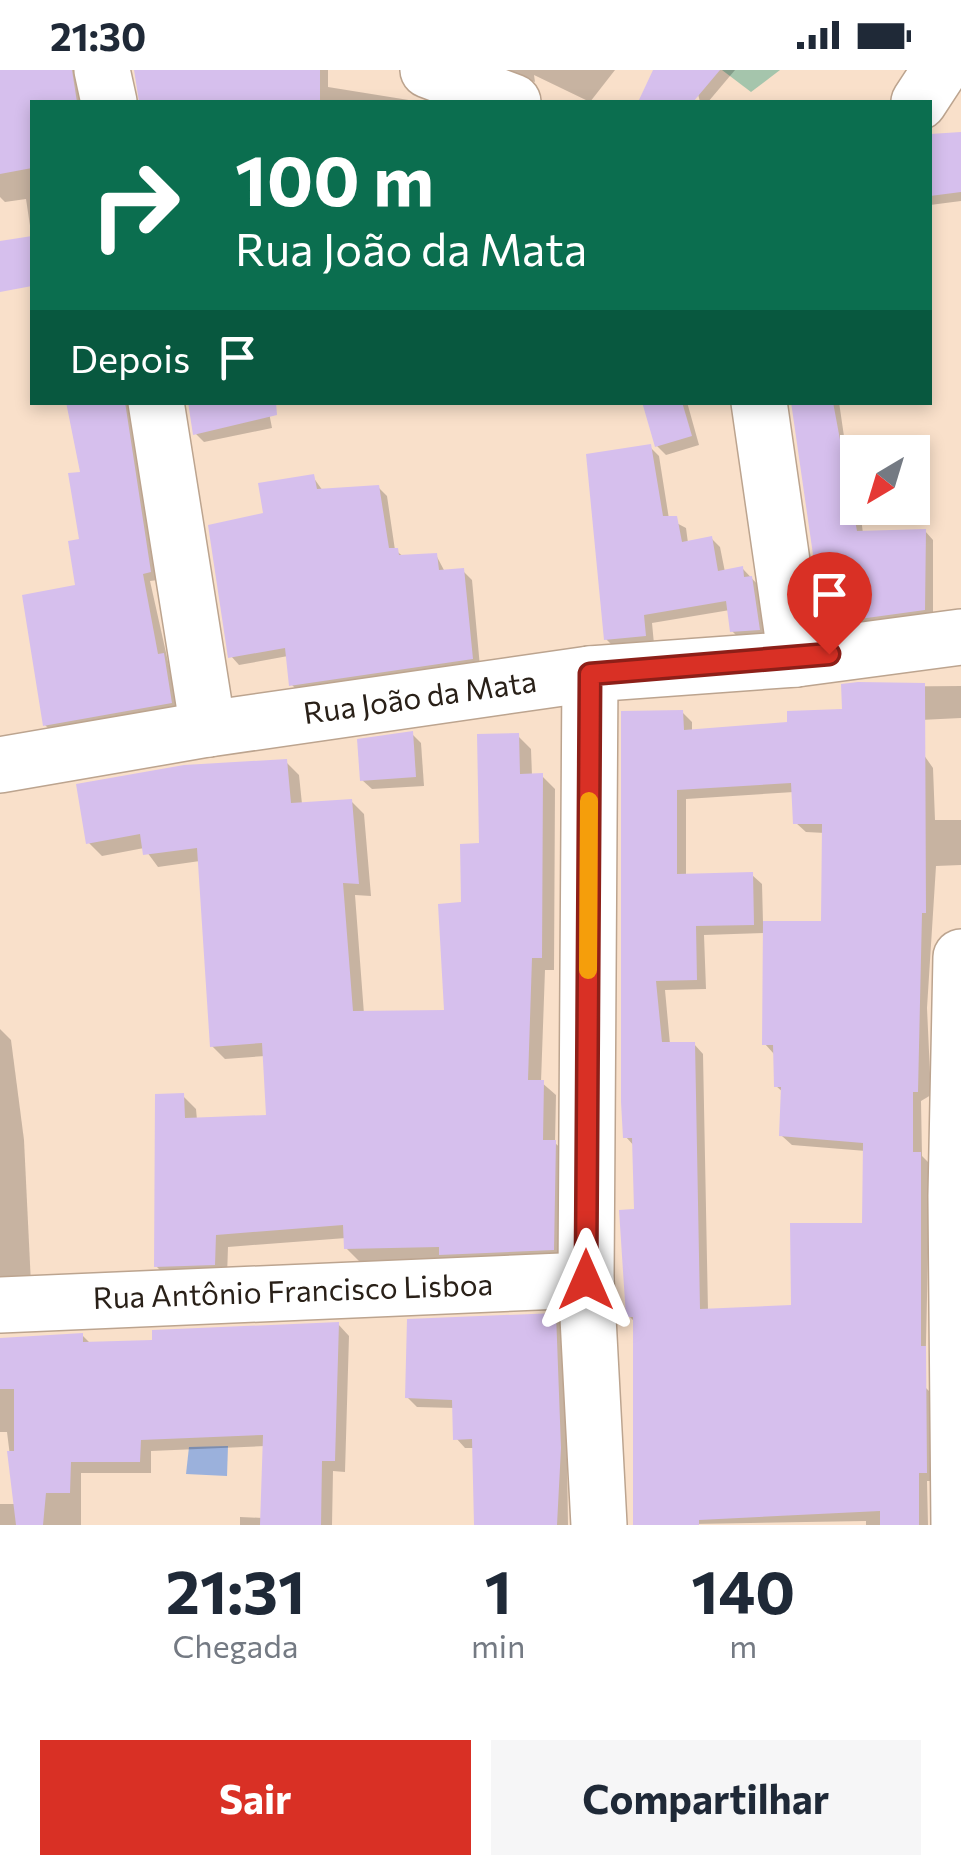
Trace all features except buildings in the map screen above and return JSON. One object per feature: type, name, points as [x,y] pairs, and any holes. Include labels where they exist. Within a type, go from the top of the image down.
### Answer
[{"type":"street","points":[[102,70],[108,100]]},
{"type":"street","points":[[428,70],[508,100]]},
{"type":"street","points":[[920,100],[940,70]]},
{"type":"street","points":[[932,107],[961,94]]},
{"type":"street","points":[[156,405],[208,729]]},
{"type":"street","points":[[759,405],[796,659]]},
{"type":"street","name":"Rua João da Mata","points":[[0,765],[208,729],[590,674],[796,659],[961,637]]},
{"type":"street","points":[[590,674],[586,1280],[599,1525]]},
{"type":"street","points":[[959,1525],[956,1196],[961,957]]},
{"type":"street","name":"Rua Antônio Francisco Lisboa","points":[[0,1305],[586,1280]]},
{"type":"green space","points":[[722,70],[780,70],[751,92]]},
{"type":"water","points":[[228,1446],[227,1476],[186,1474],[189,1447]]},
{"type":"slow traffic","points":[[588,970],[589,801]]},
{"type":"route","points":[[586,1280],[590,674],[829,654]]}]
